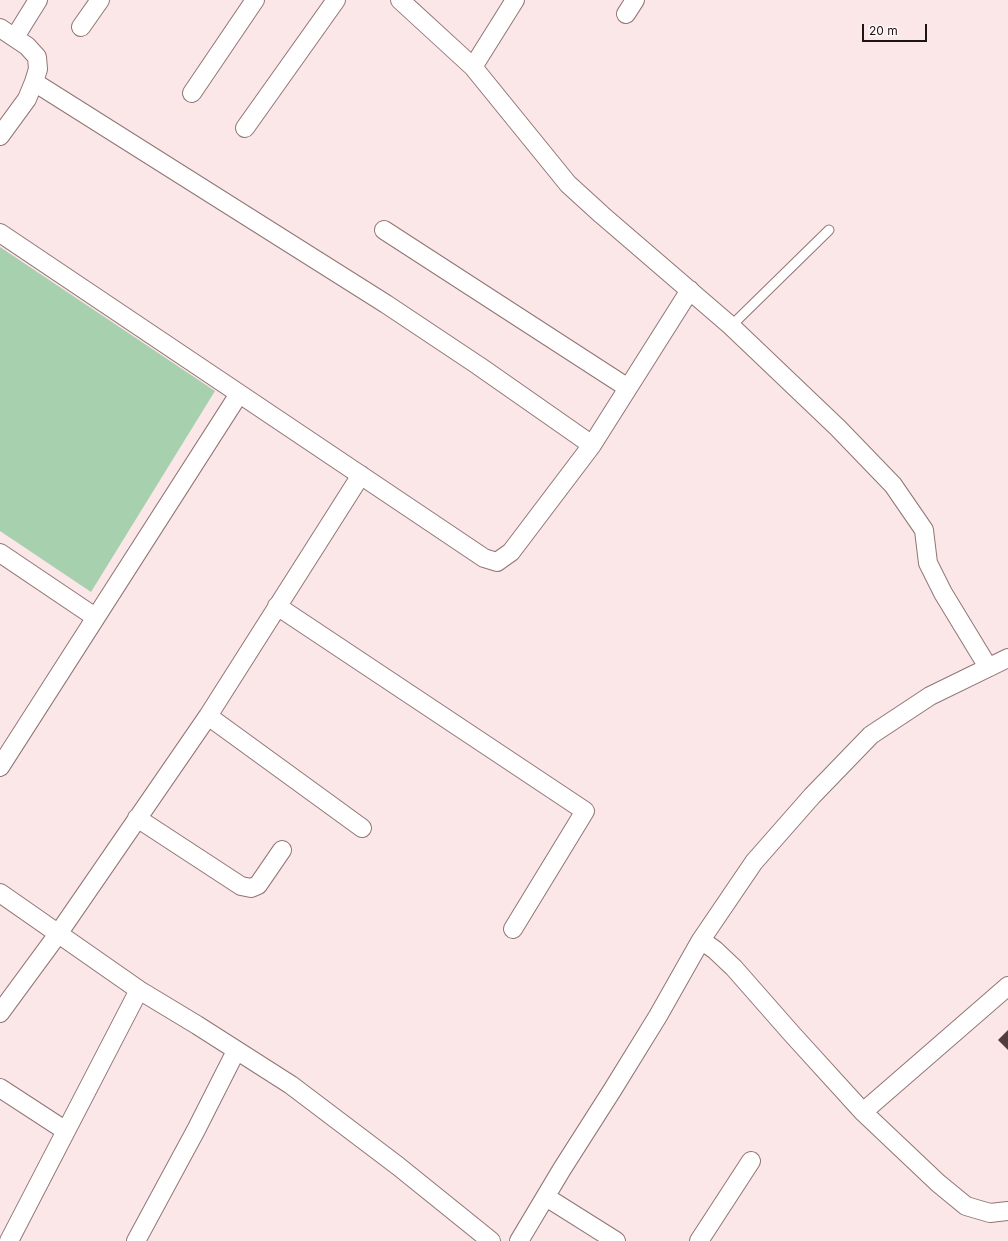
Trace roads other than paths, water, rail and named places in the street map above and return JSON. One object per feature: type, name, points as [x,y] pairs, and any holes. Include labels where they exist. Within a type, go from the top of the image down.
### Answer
[{"type":"street","points":[[0,136],[26,99],[38,69],[37,57],[27,46],[7,33],[38,0]]},
{"type":"street","points":[[81,28],[100,0]]},
{"type":"street","points":[[192,94],[254,0]]},
{"type":"street","points":[[245,128],[336,0]]},
{"type":"street","points":[[400,0],[473,67],[568,184],[731,326],[838,428],[893,485],[924,530],[928,563],[943,593],[988,667]]},
{"type":"street","points":[[473,67],[515,0]]},
{"type":"street","points":[[34,82],[386,304],[479,366],[592,445]]},
{"type":"street","points":[[384,230],[628,388]]},
{"type":"street","points":[[0,233],[484,558],[497,562],[511,552],[592,445],[690,290]]},
{"type":"street","points":[[0,767],[239,394]]},
{"type":"street","points":[[0,1013],[58,934],[208,716],[361,475]]},
{"type":"street","points":[[0,553],[95,618]]},
{"type":"street","points":[[278,606],[585,811],[513,929]]},
{"type":"street","points":[[519,1241],[562,1169],[654,1023],[701,940],[754,862],[812,796],[871,735],[930,696],[1008,658]]},
{"type":"street","points":[[208,716],[362,828]]},
{"type":"street","points":[[137,818],[241,886],[251,888],[258,885],[282,850]]},
{"type":"street","points":[[0,893],[139,990],[197,1025],[291,1086],[398,1166],[491,1241]]},
{"type":"street","points":[[701,940],[715,950],[734,968],[797,1040],[864,1112],[938,1183],[966,1206],[990,1213],[1008,1211]]},
{"type":"street","points":[[864,1112],[1008,986]]},
{"type":"street","points":[[10,1241],[139,990]]},
{"type":"street","points":[[136,1241],[196,1130],[236,1051]]},
{"type":"street","points":[[0,1088],[66,1131]]},
{"type":"street","points":[[699,1241],[751,1161]]},
{"type":"street","points":[[546,1198],[616,1241]]},
{"type":"lane","points":[[731,326],[829,230]]}]
